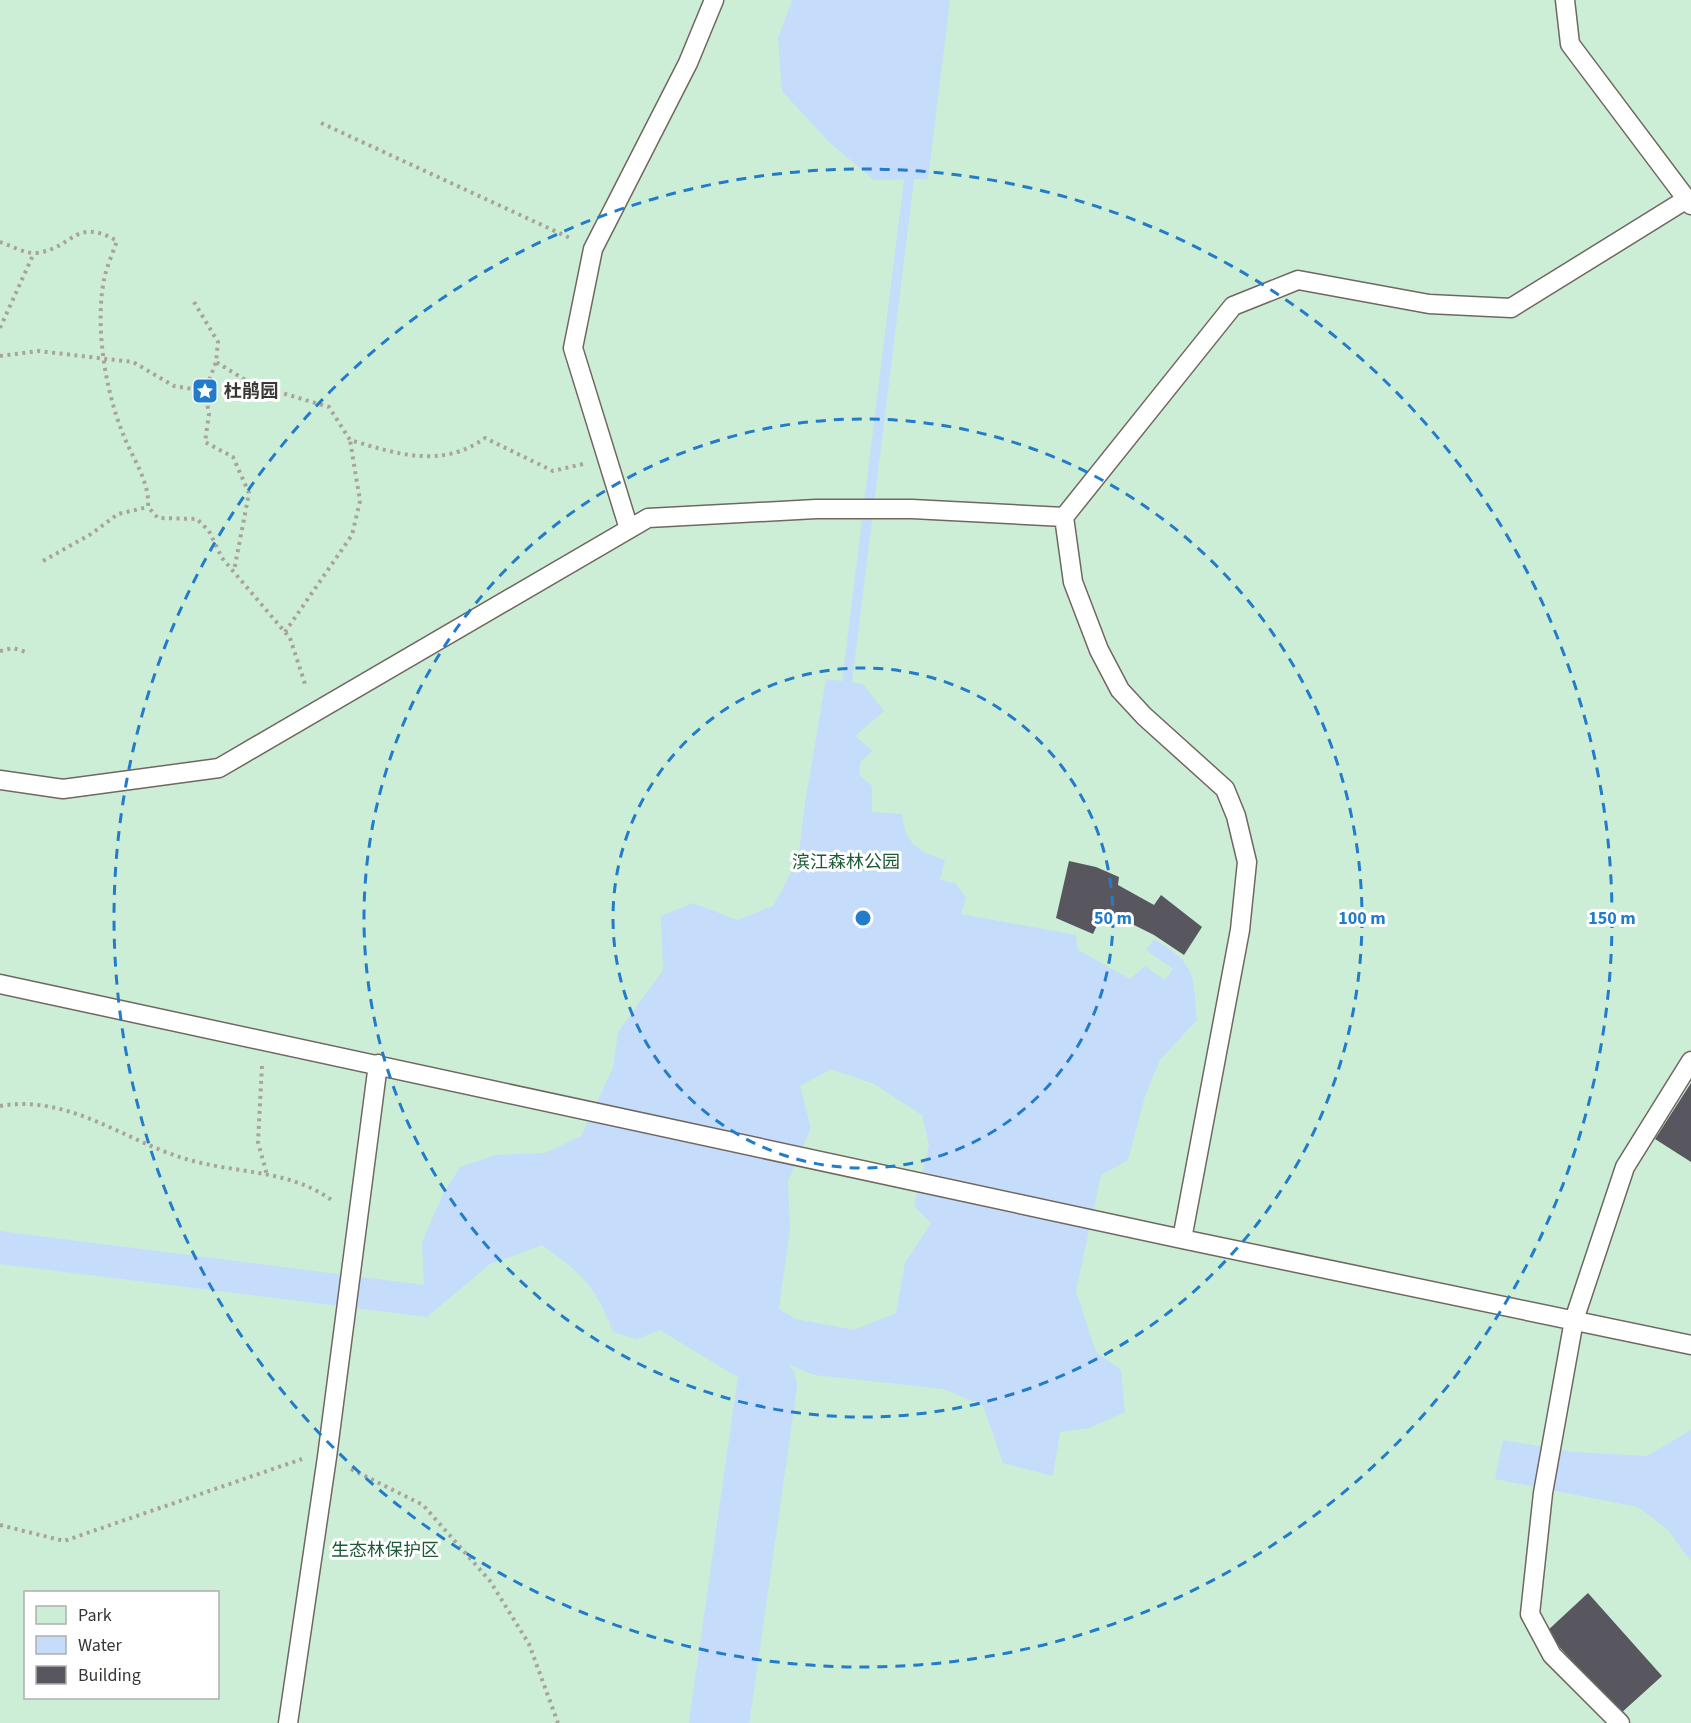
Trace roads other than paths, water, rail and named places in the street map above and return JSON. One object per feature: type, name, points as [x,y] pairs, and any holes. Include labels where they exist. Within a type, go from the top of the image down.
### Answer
[{"type":"lane","points":[[629,529],[573,348],[592,249],[688,63],[714,0]]},
{"type":"lane","points":[[1182,1239],[1240,930],[1247,862],[1236,816],[1225,789],[1144,716],[1120,690],[1099,650],[1073,582],[1064,517],[1233,306],[1298,280],[1429,304],[1511,308],[1689,202],[1570,44],[1565,0]]},
{"type":"lane","points":[[0,780],[63,789],[219,768],[648,518],[816,509],[912,509],[1064,517]]},
{"type":"lane","points":[[0,984],[265,1039],[1182,1239],[1691,1344]]},
{"type":"lane","points":[[1620,1723],[1552,1655],[1530,1614],[1543,1493],[1574,1320],[1625,1167],[1691,1060]]},
{"type":"lane","points":[[288,1723],[378,1064]]},
{"type":"water","points":[[792,0],[950,0],[928,179],[874,180],[829,142],[782,91],[778,38]]},
{"type":"water","points":[[826,679],[863,684],[884,711],[855,736],[873,751],[861,761],[859,775],[872,786],[872,812],[902,814],[906,832],[915,845],[928,854],[945,860],[940,880],[955,883],[966,898],[961,914],[1076,935],[1078,950],[1130,979],[1145,966],[1165,980],[1173,969],[1146,950],[1154,939],[1178,956],[1190,972],[1197,1020],[1160,1060],[1145,1096],[1128,1160],[1101,1175],[1076,1291],[1096,1352],[1121,1370],[1125,1412],[1089,1428],[1060,1432],[1053,1476],[1003,1463],[983,1406],[944,1389],[814,1375],[779,1360],[767,1385],[732,1374],[660,1330],[637,1339],[613,1332],[600,1303],[586,1282],[542,1245],[490,1264],[427,1317],[0,1264],[0,1231],[424,1285],[422,1242],[442,1196],[460,1167],[495,1155],[545,1153],[581,1136],[613,1068],[618,1032],[663,970],[661,916],[693,903],[737,920],[773,906],[798,860]],"holes":[[[831,1069],[874,1084],[922,1115],[929,1145],[914,1206],[931,1223],[905,1263],[896,1313],[854,1330],[796,1319],[779,1309],[790,1229],[788,1181],[811,1128],[800,1086]]]},
{"type":"water","points":[[1691,1430],[1691,1561],[1667,1529],[1638,1507],[1495,1479],[1503,1440],[1573,1452],[1647,1456]]},
{"type":"waterway","points":[[847,682],[909,180]]},
{"type":"waterway","points":[[719,1723],[767,1385]]},
{"type":"place","name":"杜鹃园","points":[[205,391]]},
{"type":"park label","name":"滨江森林公园","points":[[846,862]]},
{"type":"park label","name":"生态林保护区","points":[[385,1550]]}]
